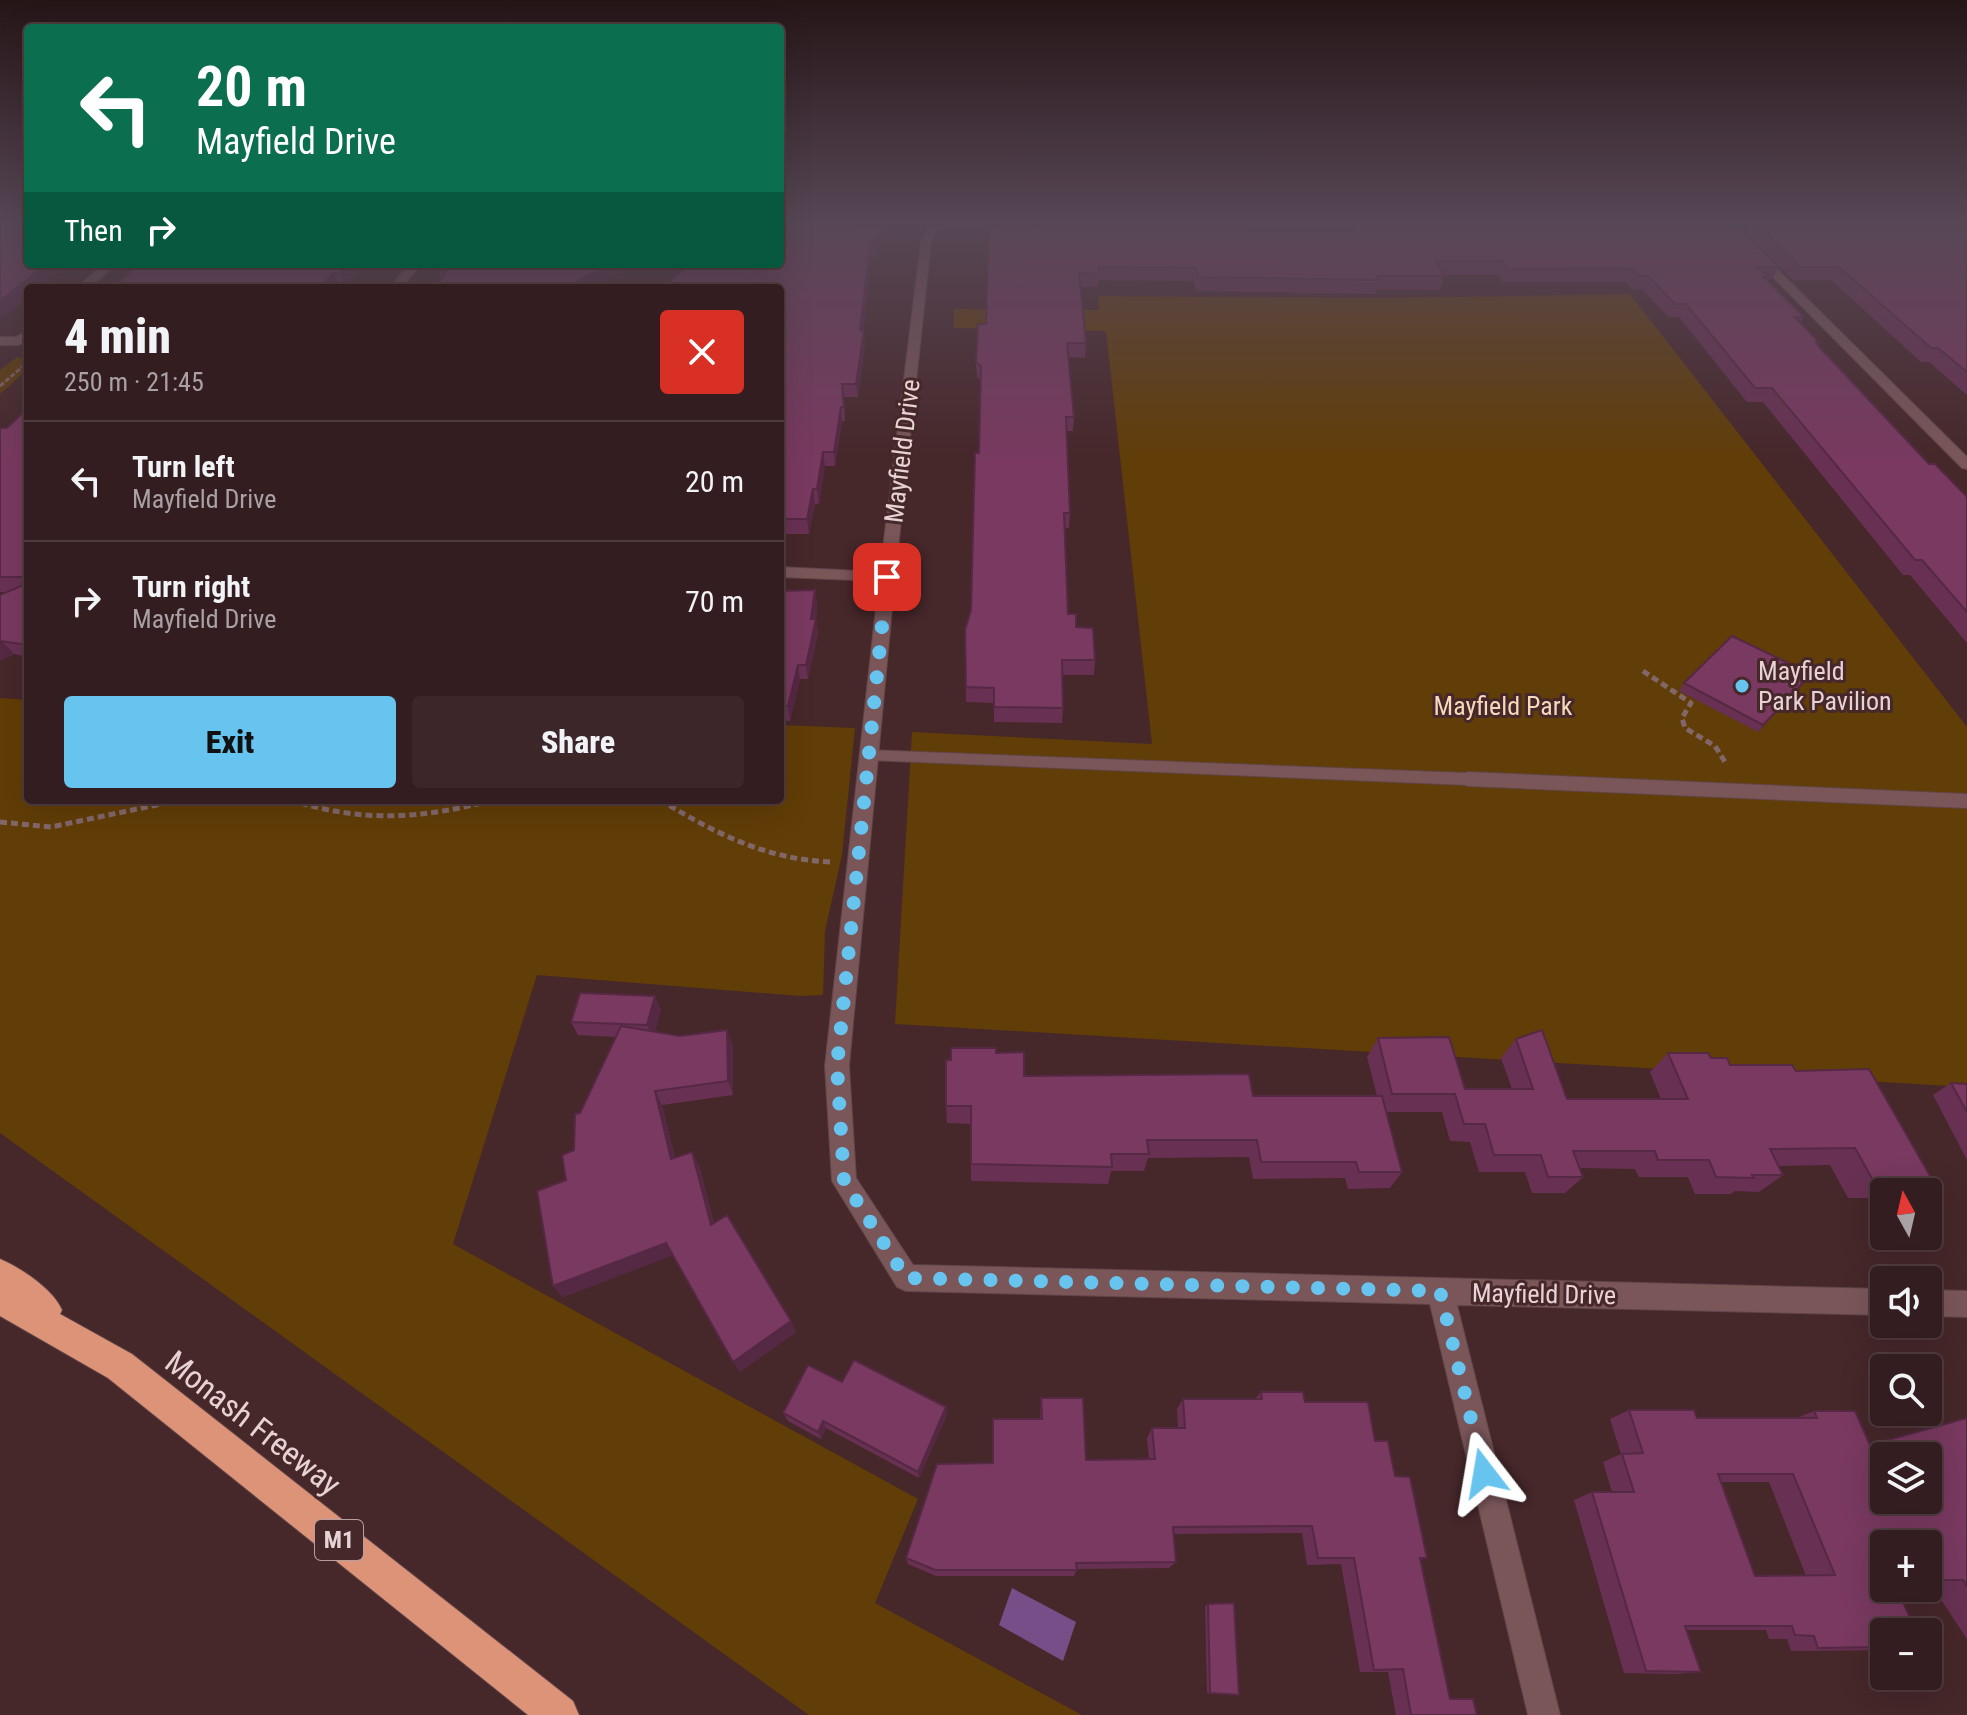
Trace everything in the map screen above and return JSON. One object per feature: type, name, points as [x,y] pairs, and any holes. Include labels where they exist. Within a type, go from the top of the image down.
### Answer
[{"type":"highway","points":[[0,1275],[120,1366]]},
{"type":"highway","name":"Monash Freeway","points":[[0,1298],[120,1366],[559,1715]]},
{"type":"street","name":"Mayfield Drive","points":[[919,300],[887,577],[837,1066],[844,1181],[906,1278],[1870,1302]]},
{"type":"street","points":[[1802,300],[1967,465]]},
{"type":"street","points":[[0,341],[24,338]]},
{"type":"street","points":[[784,572],[887,577]]},
{"type":"street","points":[[1467,779],[1967,801]]},
{"type":"street","points":[[1440,1291],[1544,1715]]},
{"type":"street","points":[[1942,1303],[1967,1304]]},
{"type":"lane","points":[[868,755],[1467,779]]},
{"type":"path","points":[[0,386],[24,365]]},
{"type":"path","points":[[1643,671],[1691,703],[1682,718],[1685,728],[1715,746],[1739,790]]},
{"type":"path","points":[[0,822],[51,827],[161,804]]},
{"type":"path","points":[[306,804],[361,818],[422,818],[478,804]]},
{"type":"path","points":[[667,804],[719,836],[780,858],[859,862]]},
{"type":"green space","name":"Mayfield Park","points":[[1098,300],[1635,300],[1967,727],[1967,1087],[895,1024],[912,732],[1152,744],[1106,331],[954,328],[954,309],[1099,310]]},
{"type":"green space","points":[[17,357],[24,359],[24,373],[0,394],[0,370]]},
{"type":"green space","points":[[0,698],[24,700],[24,804],[784,804],[784,725],[855,728],[842,855],[825,931],[823,995],[800,996],[537,975],[453,1244],[918,1499],[875,1603],[1082,1715],[809,1715],[0,1133]]},
{"type":"shaded area","points":[[1012,1588],[1076,1622],[1063,1661],[999,1625]]},
{"type":"building","points":[[784,300],[864,300],[860,330],[864,331],[856,384],[842,384],[844,407],[841,407],[834,452],[823,452],[817,489],[813,489],[807,519],[784,519]]},
{"type":"building","points":[[987,300],[1082,300],[1086,343],[1067,343],[1074,417],[1066,417],[1070,513],[1064,513],[1068,614],[1076,614],[1076,627],[1093,628],[1095,660],[1062,660],[1063,708],[994,707],[994,688],[966,687],[965,630],[971,610],[975,453],[979,453],[981,366],[976,362],[978,324],[986,324]]},
{"type":"building","points":[[1671,300],[1787,300],[1804,317],[1795,317],[1819,342],[1816,342],[1820,348],[1929,464],[1935,464],[1967,497],[1967,612],[1922,560],[1915,560],[1772,388],[1755,388],[1686,304],[1675,304]]},
{"type":"building","points":[[1877,300],[1967,300],[1967,372],[1938,348],[1931,348]]},
{"type":"building","points":[[24,412],[24,577],[0,577],[0,428],[7,428]]},
{"type":"building","points":[[24,585],[24,644],[0,641],[0,595]]},
{"type":"building","points":[[815,590],[811,619],[816,619],[806,665],[798,665],[788,706],[784,706],[784,591]]},
{"type":"building","name":"Mayfield Park Pavilion","points":[[1732,636],[1811,674],[1763,725],[1684,683]]},
{"type":"building","points":[[580,993],[655,996],[647,1025],[571,1022]]},
{"type":"building","points":[[621,1026],[680,1036],[727,1030],[728,1081],[655,1091],[671,1159],[692,1152],[711,1225],[727,1215],[791,1321],[733,1362],[666,1243],[553,1286],[537,1191],[566,1180],[562,1155],[574,1150],[575,1114],[580,1113]]},
{"type":"building","points":[[1542,1030],[1567,1099],[1688,1099],[1668,1053],[1708,1053],[1711,1058],[1727,1058],[1730,1065],[1792,1065],[1796,1071],[1869,1069],[1931,1178],[1872,1178],[1855,1148],[1770,1149],[1783,1175],[1752,1175],[1754,1178],[1716,1177],[1709,1160],[1658,1160],[1655,1151],[1573,1151],[1583,1177],[1548,1177],[1541,1155],[1494,1155],[1485,1124],[1464,1124],[1455,1094],[1392,1094],[1378,1038],[1449,1037],[1465,1089],[1533,1089],[1516,1039]]},
{"type":"building","points":[[951,1048],[996,1048],[996,1053],[1024,1052],[1024,1076],[1249,1074],[1253,1096],[1382,1096],[1402,1172],[1359,1172],[1356,1162],[1261,1162],[1257,1140],[1147,1140],[1149,1154],[1111,1154],[1112,1167],[971,1164],[971,1106],[946,1106],[946,1060],[951,1060]]},
{"type":"building","points":[[1951,1083],[1967,1084],[1967,1112]]},
{"type":"building","points":[[854,1360],[946,1407],[918,1472],[823,1421],[818,1432],[783,1413],[808,1365],[842,1382]]},
{"type":"building","points":[[1261,1392],[1303,1392],[1305,1402],[1368,1402],[1375,1441],[1388,1441],[1395,1476],[1410,1477],[1427,1558],[1420,1558],[1450,1699],[1473,1699],[1477,1715],[1411,1715],[1403,1669],[1374,1670],[1354,1558],[1318,1558],[1312,1526],[1173,1527],[1176,1562],[1076,1563],[1077,1570],[935,1570],[906,1558],[937,1464],[993,1463],[993,1419],[1042,1419],[1041,1398],[1083,1398],[1086,1460],[1155,1459],[1152,1428],[1185,1428],[1183,1399],[1262,1399]]},
{"type":"building","points":[[1629,1410],[1694,1410],[1697,1418],[1817,1418],[1814,1411],[1855,1411],[1870,1445],[1870,1514],[1942,1514],[1942,1442],[1881,1442],[1967,1418],[1967,1586],[1963,1580],[1942,1580],[1942,1530],[1870,1530],[1870,1602],[1903,1602],[1910,1618],[1870,1618],[1870,1647],[1818,1648],[1814,1636],[1795,1635],[1792,1626],[1685,1626],[1701,1672],[1646,1671],[1592,1492],[1634,1492],[1622,1454],[1643,1453]],"holes":[[[1718,1474],[1793,1474],[1835,1575],[1755,1576]]]},
{"type":"building","points":[[1234,1603],[1239,1695],[1210,1693],[1208,1604]]},
{"type":"place","name":"Mayfield Park Pavilion","points":[[1742,686]]},
{"type":"route","points":[[887,577],[837,1066],[844,1181],[906,1278],[1440,1291],[1484,1473]]}]
